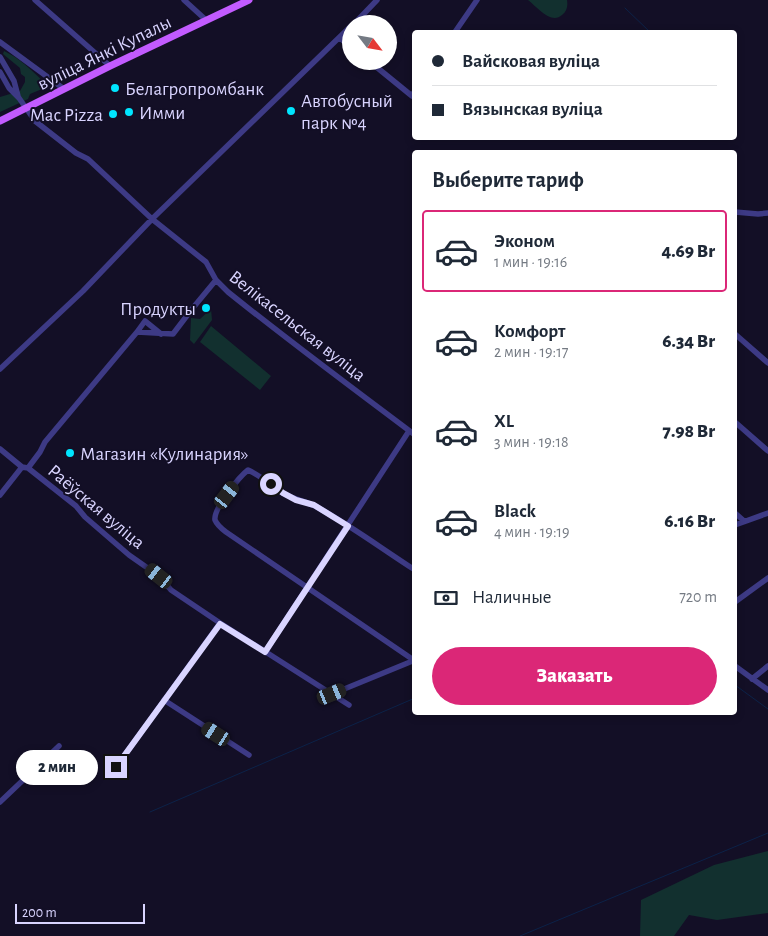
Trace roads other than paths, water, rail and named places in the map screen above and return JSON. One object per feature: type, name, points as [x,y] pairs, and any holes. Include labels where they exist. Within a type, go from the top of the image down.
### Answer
[{"type":"main road","name":"вуліца Янкі Купалы","points":[[0,122],[110,66],[249,0]]},
{"type":"street","points":[[36,0],[110,66]]},
{"type":"street","points":[[184,0],[206,20]]},
{"type":"street","points":[[362,15],[377,0]]},
{"type":"street","points":[[456,30],[477,0]]},
{"type":"street","points":[[0,369],[83,291],[152,220],[340,38]]},
{"type":"street","points":[[0,42],[64,90]]},
{"type":"street","points":[[0,57],[14,81],[19,98]]},
{"type":"street","points":[[381,70],[412,93]]},
{"type":"street","points":[[0,72],[9,88],[19,98]]},
{"type":"street","name":"Велікасельская вуліца","points":[[19,98],[35,121],[76,153],[88,159],[152,220],[206,262],[216,280],[228,292],[310,357],[412,432]]},
{"type":"street","points":[[737,212],[768,213]]},
{"type":"street","points":[[137,332],[173,334],[216,280]]},
{"type":"street","points":[[0,495],[40,452],[45,442],[145,321],[161,334]]},
{"type":"street","points":[[737,336],[768,363]]},
{"type":"street","points":[[737,424],[768,451]]},
{"type":"street","points":[[265,652],[409,430]]},
{"type":"street","name":"Раёўская вуліца","points":[[0,449],[76,506],[85,517],[129,555],[159,576],[171,590],[220,624],[349,705]]},
{"type":"street","points":[[412,568],[314,505],[296,500],[283,493],[258,474],[248,470],[220,504],[215,514],[215,520],[226,532],[412,658]]},
{"type":"street","points":[[737,524],[768,513]]},
{"type":"street","points":[[737,515],[744,521]]},
{"type":"street","points":[[737,601],[768,578]]},
{"type":"street","points":[[116,767],[220,624]]},
{"type":"street","points":[[332,694],[412,661]]},
{"type":"street","points":[[752,679],[768,666]]},
{"type":"street","points":[[737,668],[768,690]]},
{"type":"street","points":[[164,700],[249,755]]},
{"type":"street","points":[[0,802],[59,746]]},
{"type":"waterway","points":[[625,8],[648,30]]},
{"type":"waterway","points":[[737,686],[768,709]]},
{"type":"waterway","points":[[150,812],[412,699]]},
{"type":"waterway","points":[[520,936],[768,833]]},
{"type":"place","name":"Белагропромбанк","points":[[115,88]]},
{"type":"place","name":"Автобусный парк №4","points":[[291,111]]},
{"type":"place","name":"Имми","points":[[129,112]]},
{"type":"place","name":"Mac Pizza","points":[[113,114]]},
{"type":"place","name":"Продукты","points":[[206,308]]},
{"type":"place","name":"Магазин «Кулинария»","points":[[70,453]]}]
